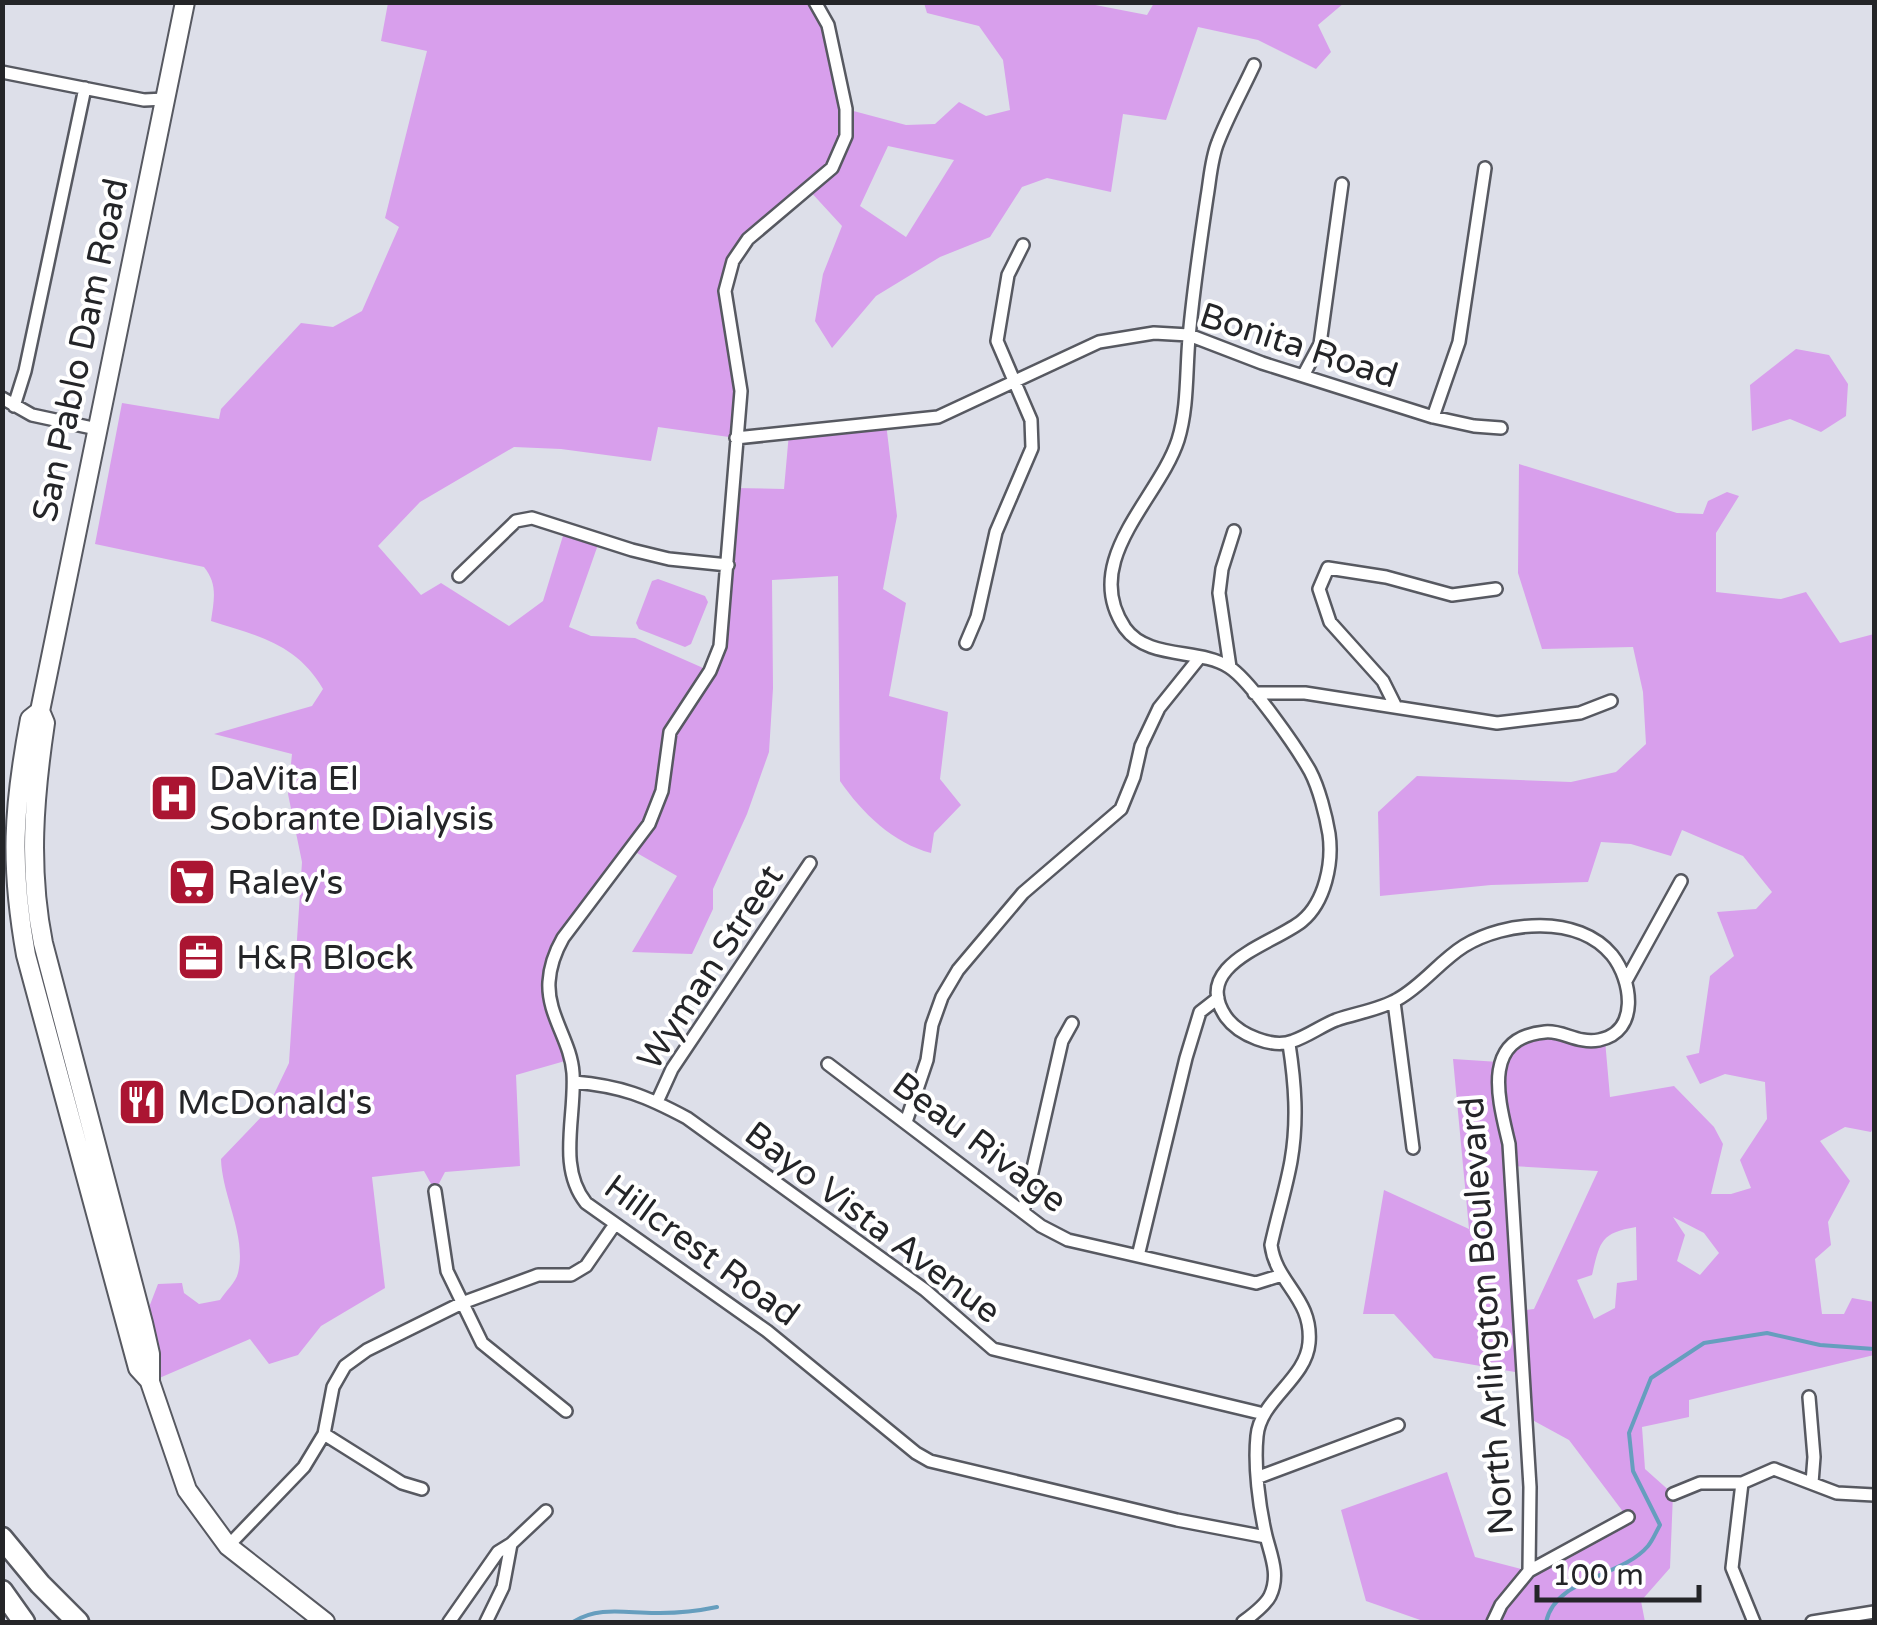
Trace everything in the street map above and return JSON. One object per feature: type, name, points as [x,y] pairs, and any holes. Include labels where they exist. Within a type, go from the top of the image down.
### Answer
[{"type":"highway","points":[[2,1538],[78,1622]]},
{"type":"highway","points":[[2,1592],[24,1622]]},
{"type":"main road","name":"San Pablo Dam Road","points":[[185,2],[40,711],[30,719],[15,807],[18,911],[26,955],[138,1368],[150,1382],[187,1490],[228,1546],[325,1622]]},
{"type":"street","name":"Hillcrest Road","points":[[814,2],[828,25],[846,109],[846,136],[832,168],[748,239],[733,260],[725,291],[740,392],[720,646],[710,671],[670,732],[658,808],[553,956],[550,1004],[572,1059],[570,1166],[574,1187],[586,1203],[767,1331],[930,1461],[1266,1537]]},
{"type":"street","points":[[1254,66],[1216,146],[1189,335],[1182,427],[1172,461],[1137,512],[1116,554],[1111,592],[1126,630],[1156,648],[1230,667],[1254,693],[1312,774],[1330,836],[1328,873],[1318,900],[1302,920],[1240,956],[1221,978],[1218,998],[1226,1017],[1240,1030],[1262,1040],[1289,1044],[1329,1023],[1394,1002],[1432,976],[1462,947],[1498,930],[1533,926],[1561,927],[1588,937],[1611,953],[1627,979],[1680,881]]},
{"type":"street","points":[[2,72],[144,100],[165,99]]},
{"type":"street","points":[[85,88],[25,371],[8,402],[32,415],[97,428]]},
{"type":"street","points":[[1433,416],[1460,342],[1485,168]]},
{"type":"street","points":[[1304,374],[1320,344],[1342,184]]},
{"type":"street","points":[[966,643],[977,617],[996,532],[1032,448],[1030,420],[997,342],[1008,276],[1024,245]]},
{"type":"street","name":"Bonita Road","points":[[736,438],[938,417],[1099,342],[1154,333],[1189,335],[1262,363],[1433,416],[1501,428]]},
{"type":"street","points":[[458,576],[516,521],[532,518],[669,559],[728,565]]},
{"type":"street","points":[[1230,667],[1219,593],[1234,532]]},
{"type":"street","points":[[1395,705],[1383,682],[1330,622],[1320,589],[1328,568],[1386,577],[1452,594],[1496,589]]},
{"type":"street","points":[[906,1122],[923,1074],[942,997],[958,970],[1023,893],[1121,808],[1134,778],[1141,746],[1159,708],[1200,657]]},
{"type":"street","points":[[1254,693],[1305,692],[1497,723],[1580,712],[1611,701]]},
{"type":"street","name":"Wyman Street","points":[[657,1102],[672,1069],[810,863]]},
{"type":"street","name":"North Arlington Boulevard","points":[[1529,1571],[1530,1487],[1509,1144],[1498,1099],[1499,1062],[1516,1040],[1549,1031],[1578,1042],[1605,1040],[1622,1026],[1631,999],[1627,979]]},
{"type":"street","points":[[1138,1256],[1200,1012],[1218,998]]},
{"type":"street","points":[[1394,1002],[1413,1148]]},
{"type":"street","points":[[1023,1212],[1062,1040],[1072,1022]]},
{"type":"street","points":[[1246,1622],[1270,1598],[1275,1576],[1274,1554],[1266,1537],[1256,1433],[1264,1414],[1299,1368],[1309,1346],[1308,1318],[1300,1296],[1282,1276],[1271,1245],[1291,1162],[1296,1120],[1296,1084],[1289,1044]]},
{"type":"street","name":"Beau Rivage","points":[[828,1064],[1041,1226],[1068,1240],[1256,1283],[1282,1276]]},
{"type":"street","name":"Bayo Vista Avenue","points":[[574,1082],[613,1085],[657,1102],[715,1136],[925,1290],[993,1349],[1264,1414]]},
{"type":"street","points":[[435,1191],[447,1271],[482,1344],[566,1410]]},
{"type":"street","points":[[228,1546],[304,1467],[324,1434],[332,1387],[345,1366],[367,1350],[462,1303],[538,1275],[570,1275],[586,1266],[615,1224]]},
{"type":"street","points":[[1809,1397],[1812,1483]]},
{"type":"street","points":[[1259,1477],[1398,1424]]},
{"type":"street","points":[[324,1434],[402,1483],[422,1488]]},
{"type":"street","points":[[1673,1494],[1700,1484],[1742,1483],[1774,1469],[1837,1493],[1874,1495]]},
{"type":"street","points":[[1742,1483],[1732,1568],[1754,1622]]},
{"type":"street","points":[[449,1622],[498,1552],[546,1511]]},
{"type":"street","points":[[1492,1622],[1529,1571],[1628,1517]]},
{"type":"street","points":[[486,1622],[503,1588],[511,1544]]},
{"type":"street","points":[[1812,1622],[1874,1612]]},
{"type":"shaded area","points":[[388,3],[815,3],[828,25],[846,109],[906,125],[935,124],[959,102],[986,116],[1010,110],[1003,60],[979,26],[927,13],[924,3],[1085,3],[1147,15],[1154,3],[1344,3],[1318,25],[1331,52],[1316,69],[1258,40],[1198,27],[1166,120],[1123,114],[1111,192],[1047,178],[1022,187],[990,237],[940,257],[876,296],[832,348],[815,321],[823,274],[842,226],[808,189],[748,239],[725,291],[741,391],[736,438],[658,427],[651,461],[514,447],[420,502],[378,546],[421,595],[441,583],[509,626],[543,601],[566,526],[600,539],[569,627],[591,636],[635,638],[710,671],[720,646],[733,488],[784,489],[789,433],[886,423],[897,516],[883,589],[906,603],[889,696],[948,712],[940,779],[961,805],[934,833],[931,853],[891,834],[858,804],[840,781],[838,576],[772,580],[769,752],[747,814],[713,889],[713,909],[692,954],[632,952],[677,876],[630,849],[563,938],[549,983],[572,1059],[516,1075],[520,1166],[445,1172],[435,1191],[424,1171],[372,1177],[385,1288],[321,1326],[298,1355],[269,1364],[250,1339],[150,1382],[143,1323],[158,1284],[182,1283],[184,1293],[199,1304],[220,1300],[237,1276],[237,1230],[221,1159],[265,1113],[289,1063],[302,862],[288,794],[292,754],[214,734],[312,706],[323,689],[289,652],[260,637],[211,621],[213,586],[204,567],[95,544],[122,403],[219,419],[221,409],[301,323],[333,327],[362,311],[399,227],[385,218],[427,51],[381,41]],"holes":[[[888,146],[954,160],[906,237],[860,206]]]},
{"type":"shaded area","points":[[1796,349],[1829,355],[1848,384],[1846,416],[1821,432],[1790,419],[1752,431],[1750,385]]},
{"type":"shaded area","points":[[1519,464],[1677,513],[1703,514],[1708,501],[1727,492],[1739,496],[1716,533],[1716,592],[1781,599],[1806,592],[1840,643],[1874,634],[1874,1126],[1871,1132],[1845,1127],[1820,1141],[1850,1181],[1828,1222],[1831,1245],[1815,1259],[1822,1314],[1844,1314],[1852,1298],[1874,1302],[1874,1355],[1689,1400],[1689,1417],[1642,1427],[1645,1469],[1673,1494],[1670,1568],[1641,1601],[1645,1622],[1426,1622],[1366,1601],[1341,1510],[1447,1472],[1475,1557],[1529,1571],[1627,1517],[1569,1440],[1525,1416],[1515,1372],[1434,1358],[1394,1314],[1363,1314],[1384,1190],[1469,1229],[1453,1059],[1499,1062],[1516,1040],[1549,1031],[1605,1040],[1610,1097],[1674,1086],[1714,1127],[1723,1144],[1711,1194],[1751,1188],[1740,1160],[1767,1119],[1765,1082],[1725,1074],[1700,1084],[1686,1056],[1699,1053],[1710,976],[1734,956],[1717,912],[1756,909],[1772,892],[1743,856],[1682,830],[1671,856],[1631,844],[1601,842],[1588,882],[1491,885],[1380,896],[1378,812],[1417,776],[1571,782],[1616,772],[1646,744],[1643,692],[1633,647],[1542,649],[1518,573]],"holes":[[[1511,1166],[1598,1171],[1534,1309],[1519,1311]],[[1673,1217],[1704,1233],[1719,1253],[1700,1275],[1677,1261],[1685,1235]],[[1636,1227],[1637,1280],[1617,1283],[1615,1308],[1594,1319],[1577,1280],[1592,1275],[1597,1254],[1615,1232]]]},
{"type":"shaded area","points":[[658,579],[705,596],[708,602],[691,644],[685,647],[639,629],[636,623],[652,581]]},
{"type":"waterway","points":[[1546,1622],[1562,1596],[1636,1557],[1650,1544],[1660,1525],[1633,1471],[1629,1433],[1651,1378],[1704,1343],[1767,1333],[1820,1345],[1874,1349]]},
{"type":"waterway","points":[[573,1622],[604,1612],[674,1613],[717,1607]]},
{"type":"place","name":"DaVita El Sobrante Dialysis","points":[[174,798]]},
{"type":"place","name":"Raley's","points":[[192,882]]},
{"type":"place","name":"H&R Block","points":[[201,957]]},
{"type":"place","name":"McDonald's","points":[[142,1102]]}]
